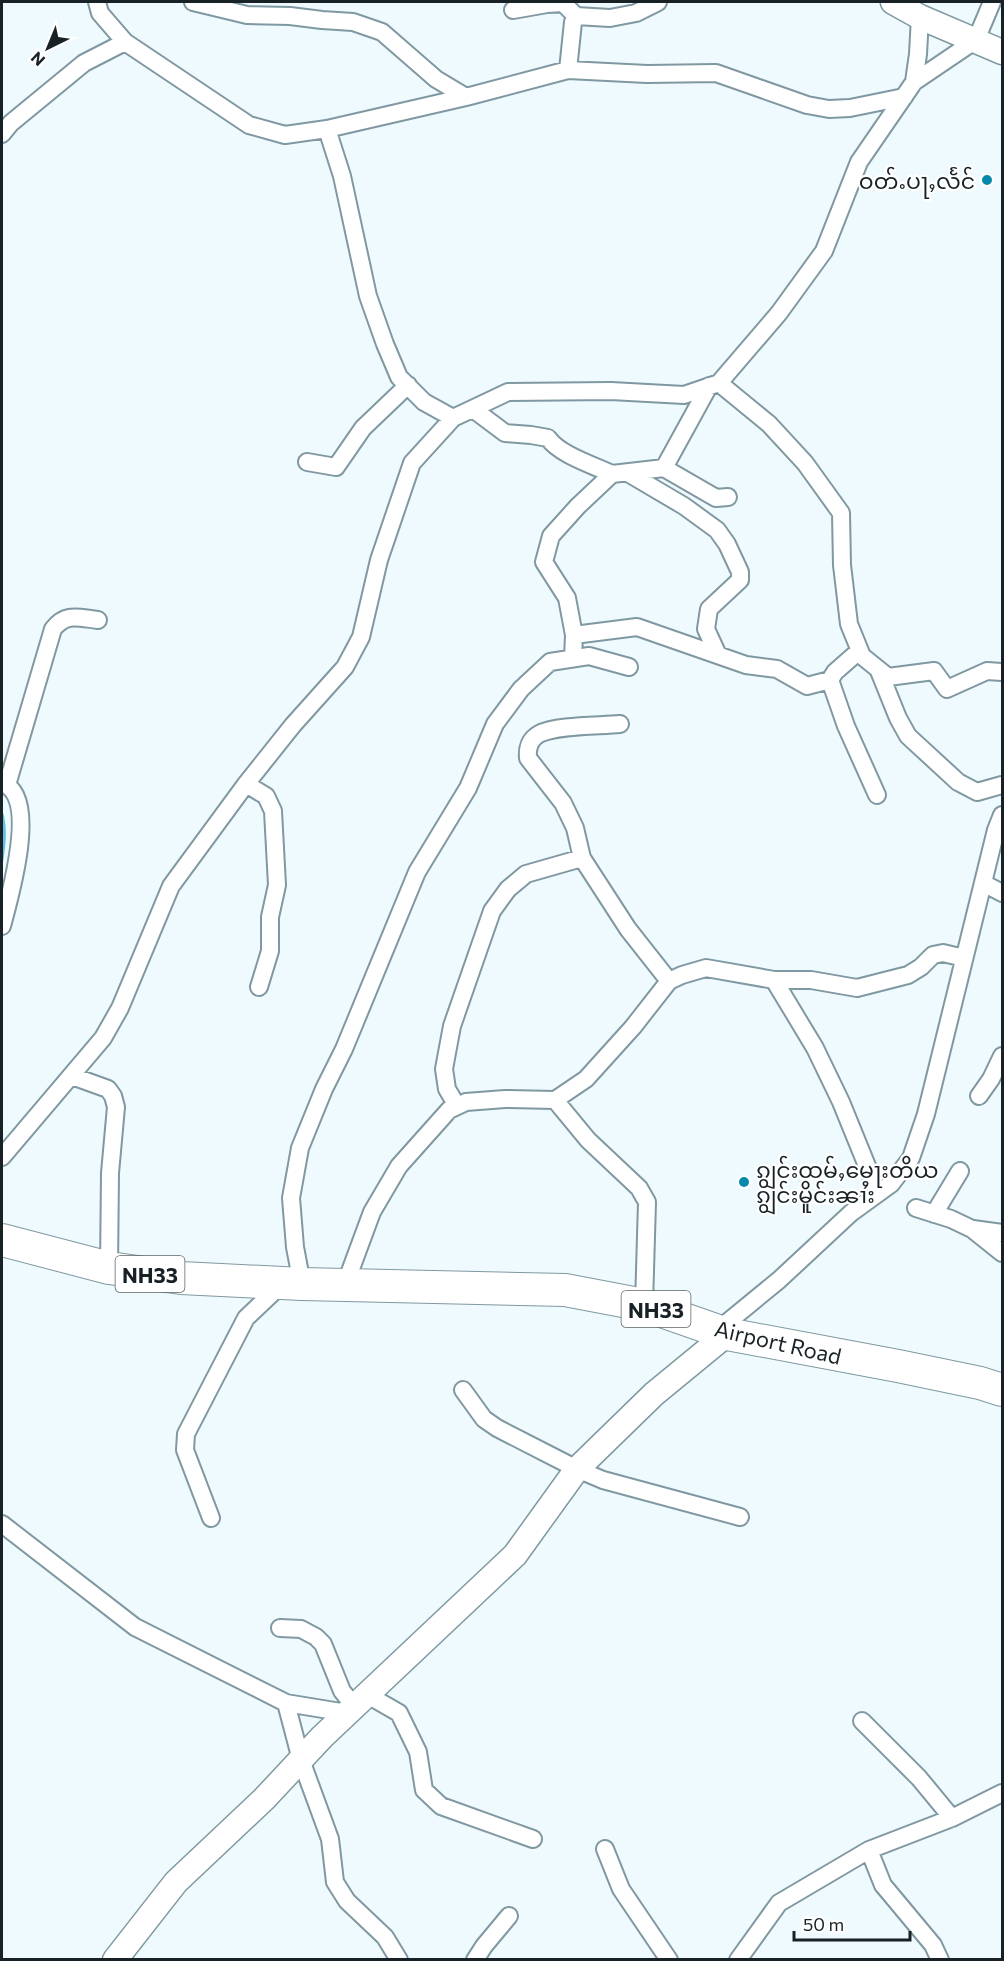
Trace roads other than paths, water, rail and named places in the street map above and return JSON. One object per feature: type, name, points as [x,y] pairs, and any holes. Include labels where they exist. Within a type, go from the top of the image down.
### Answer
[{"type":"highway","name":"NH33","points":[[2,1240],[109,1268],[181,1278],[293,1284]]},
{"type":"highway","name":"Airport Road","points":[[293,1284],[565,1290],[644,1305],[723,1332],[980,1383],[1002,1390]]},
{"type":"street","points":[[97,2],[100,13],[125,42],[249,125],[285,135],[327,129],[466,97],[568,70],[647,74],[716,73],[807,105],[829,108],[850,108],[904,97]]},
{"type":"street","points":[[193,2],[247,15],[289,9],[322,20],[353,22],[382,32],[436,79],[466,97]]},
{"type":"street","points":[[513,10],[563,3],[576,16],[610,18],[636,14],[658,2]]},
{"type":"street","points":[[893,2],[1002,52]]},
{"type":"street","points":[[664,468],[714,385],[779,313],[824,250],[859,162],[914,82],[976,40],[992,2]]},
{"type":"street","points":[[568,70],[573,22],[576,16]]},
{"type":"street","points":[[914,82],[920,16]]},
{"type":"street","points":[[2,134],[10,123],[84,63],[125,42]]},
{"type":"street","points":[[327,129],[342,176],[368,296],[399,376],[424,402],[453,418]]},
{"type":"street","points":[[307,462],[336,467],[363,428],[408,385]]},
{"type":"street","points":[[2,1157],[103,1038],[120,1008],[171,886],[246,784],[293,725],[345,667],[361,637],[379,560],[412,463],[453,418],[508,392],[611,391],[684,394],[714,385]]},
{"type":"street","points":[[714,385],[769,424],[805,463],[841,513],[842,565],[849,624],[861,657],[888,678],[934,671],[947,689],[987,671],[1002,672]]},
{"type":"street","points":[[473,409],[505,433],[548,438],[552,444],[565,452],[620,474],[684,506],[717,530],[727,544],[740,572],[740,579],[709,609],[706,629],[718,655]]},
{"type":"street","points":[[573,658],[574,635],[567,598],[544,561],[551,536],[578,506],[620,474],[664,468],[716,498],[728,497]]},
{"type":"street","points":[[2,926],[15,877],[20,826],[18,800],[4,784],[54,629],[60,620],[68,617],[98,620]]},
{"type":"street","points":[[574,635],[637,627],[746,665],[777,669],[807,686],[830,680],[835,672],[859,651]]},
{"type":"street","points":[[211,1518],[185,1450],[186,1434],[246,1318],[293,1284],[296,1246],[291,1198],[300,1148],[324,1089],[344,1049],[417,872],[468,788],[495,724],[521,689],[550,662],[589,656],[629,667]]},
{"type":"street","points":[[879,671],[908,736],[958,782],[977,792],[1002,785]]},
{"type":"street","points":[[830,680],[846,726],[877,795]]},
{"type":"street","points":[[620,724],[555,729],[539,734],[531,741],[527,751],[528,758],[563,803],[575,828],[582,858],[628,929],[669,981]]},
{"type":"street","points":[[246,784],[266,796],[273,811],[277,885],[270,916],[270,951],[259,987]]},
{"type":"street","points":[[115,1959],[176,1882],[264,1799],[356,1704],[515,1555],[577,1469],[654,1394],[851,1213],[891,1184],[911,1158],[926,1114],[996,831],[1002,815]]},
{"type":"street","points":[[457,1106],[447,1089],[444,1069],[452,1026],[492,911],[508,889],[526,874],[582,858]]},
{"type":"street","points":[[983,883],[1002,893]]},
{"type":"street","points":[[345,1285],[372,1212],[399,1166],[449,1110],[466,1102],[505,1099],[555,1100],[586,1079],[633,1027],[669,981],[706,968],[774,980],[812,980],[857,988],[908,975],[921,967],[933,955],[943,953],[964,958]]},
{"type":"street","points":[[774,980],[815,1048],[841,1101],[878,1193]]},
{"type":"street","points":[[979,1096],[991,1079],[1002,1056]]},
{"type":"street","points":[[72,1076],[108,1089],[116,1107],[110,1173],[109,1268]]},
{"type":"street","points":[[555,1100],[588,1140],[639,1188],[647,1202],[644,1305]]},
{"type":"street","points":[[934,1214],[960,1171]]},
{"type":"street","points":[[916,1208],[972,1229],[1002,1233]]},
{"type":"street","points":[[972,1229],[1002,1253]]},
{"type":"street","points":[[463,1390],[484,1419],[577,1469],[603,1479],[740,1517]]},
{"type":"street","points":[[2,1524],[135,1627],[286,1703],[356,1704],[399,1713],[418,1752],[424,1790],[441,1806],[533,1839]]},
{"type":"street","points":[[280,1628],[301,1629],[316,1637],[323,1644],[342,1690],[356,1704]]},
{"type":"street","points":[[286,1703],[301,1760],[330,1839],[335,1882],[346,1901],[385,1937],[399,1959]]},
{"type":"street","points":[[862,1721],[919,1778],[952,1818]]},
{"type":"street","points":[[738,1959],[779,1903],[869,1850],[952,1818],[1002,1793]]},
{"type":"street","points":[[605,1849],[621,1889],[669,1959]]},
{"type":"street","points":[[869,1850],[883,1885],[933,1945],[940,1959]]},
{"type":"street","points":[[475,1959],[509,1916]]},
{"type":"water","points":[[2,809],[6,831],[2,869]]},
{"type":"place","name":"ဝတ်ႉပႃႇလႅင်","points":[[987,180]]},
{"type":"place","name":"ၵျွင်းထမ်ႇမေႃးတိယ ၵျွင်းမိူင်းၼၢႆး","points":[[744,1182]]}]
